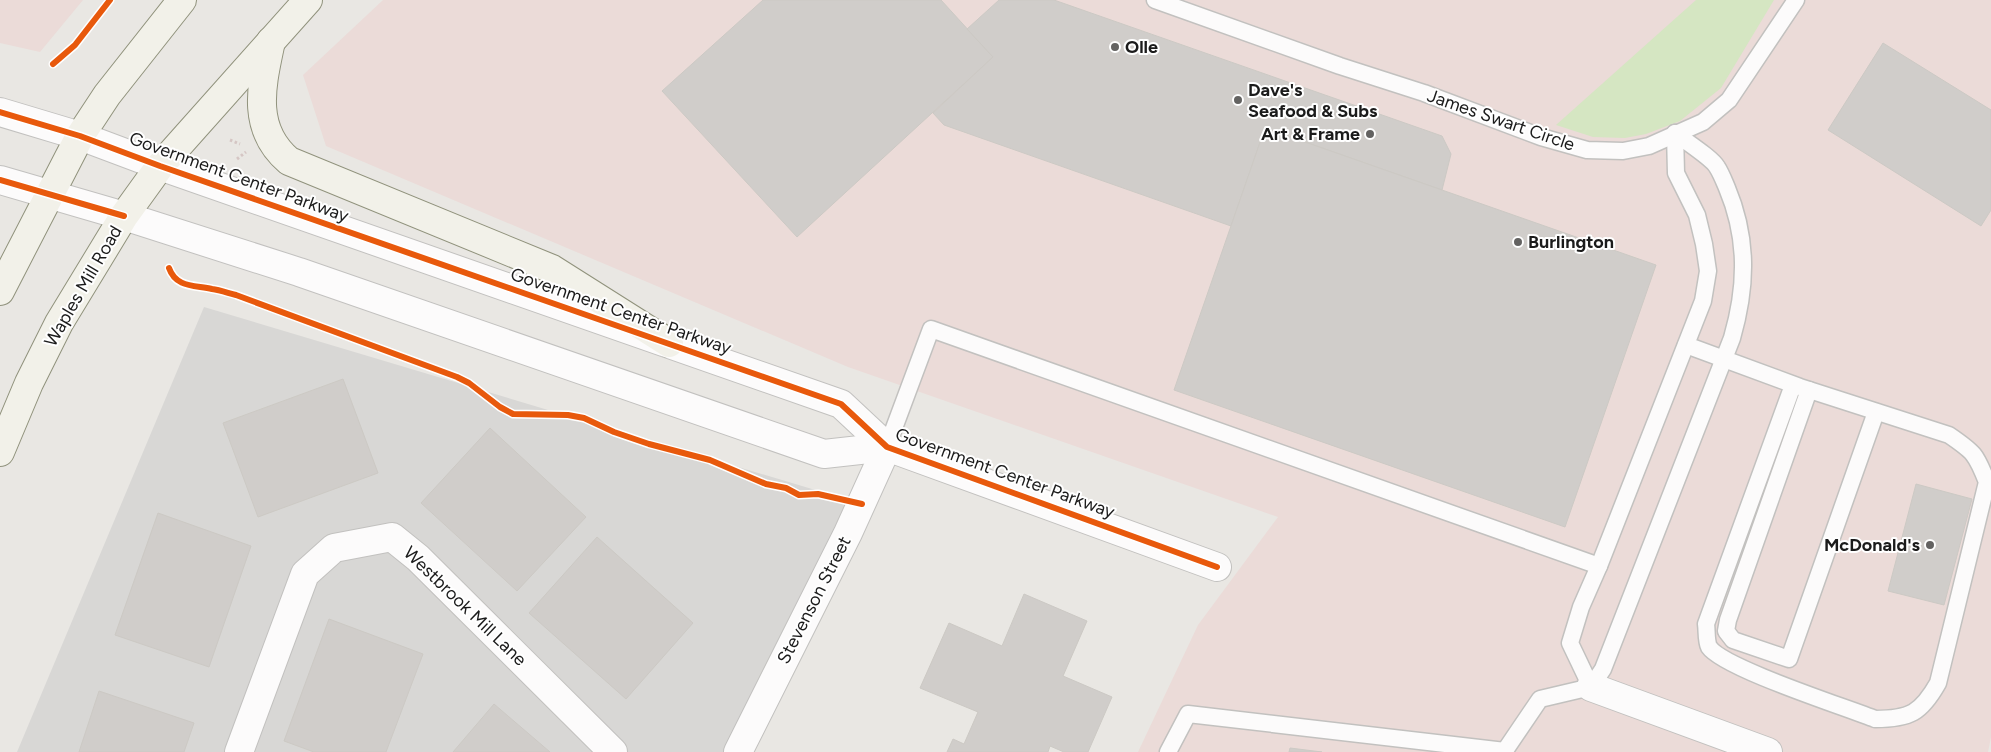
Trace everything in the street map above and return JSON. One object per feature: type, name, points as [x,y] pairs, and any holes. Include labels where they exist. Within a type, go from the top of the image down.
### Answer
[{"type":"main road","points":[[0,291],[80,136],[108,95],[182,0]]},
{"type":"main road","name":"Waples Mill Road","points":[[0,452],[29,383],[58,323],[124,216],[160,166],[308,0]]},
{"type":"main road","points":[[271,41],[263,76],[262,107],[264,120],[277,151],[289,161],[552,269],[669,343]]},
{"type":"street","name":"Government Center Parkway","points":[[0,112],[80,136],[160,166],[841,404],[887,447],[1217,567]]},
{"type":"street","name":"Government Center Parkway","points":[[0,180],[124,216],[299,272],[824,454],[887,447]]},
{"type":"street","name":"Stevenson Street","points":[[738,752],[848,534],[887,447]]},
{"type":"street","name":"Westbrook Mill Lane","points":[[240,752],[305,574],[334,548],[392,537],[418,558],[613,752]]},
{"type":"street","points":[[1591,687],[1768,752]]},
{"type":"lane","name":"James Swart Circle","points":[[1155,0],[1340,66],[1424,93],[1541,137],[1587,150],[1623,151],[1649,146],[1703,122],[1729,100],[1796,0]]},
{"type":"lane","points":[[1591,687],[1570,643],[1581,607],[1599,566],[1703,301],[1708,271],[1697,215],[1676,173],[1675,134]]},
{"type":"lane","points":[[1168,752],[1188,714],[1505,752],[1540,699],[1591,687],[1603,669],[1723,360],[1740,310],[1743,279],[1742,238],[1732,201],[1717,165],[1675,134]]},
{"type":"lane","points":[[887,447],[930,328],[1599,566]]},
{"type":"lane","points":[[1686,345],[1723,360],[1793,384],[1809,390],[1949,435],[1968,448],[1978,459],[1987,482],[1938,683],[1928,699],[1914,713],[1897,719],[1876,719],[1755,673],[1721,657],[1708,646],[1706,624],[1793,384]]},
{"type":"lane","points":[[1809,390],[1728,620],[1726,631],[1733,640],[1789,659],[1876,412]]},
{"type":"shaded area","points":[[0,0],[83,0],[40,52],[0,43]]},
{"type":"shaded area","points":[[383,0],[1991,0],[1991,737],[1988,752],[1138,752],[1198,625],[1278,517],[848,367],[326,146],[303,75]]},
{"type":"shaded area","points":[[204,307],[862,504],[738,752],[17,752]]},
{"type":"green space","points":[[1696,0],[1774,0],[1721,88],[1680,121],[1646,134],[1625,138],[1593,137],[1556,125]]},
{"type":"building","points":[[763,0],[941,0],[993,57],[797,237],[662,91]]},
{"type":"building","points":[[999,0],[1054,0],[1442,136],[1451,154],[1442,190],[1265,128],[1231,226],[944,125],[933,113],[993,57],[967,29]]},
{"type":"building","points":[[1883,43],[1991,110],[1991,210],[1981,226],[1828,130]]},
{"type":"building","points":[[1265,128],[1656,265],[1565,527],[1174,390]]},
{"type":"building","points":[[343,379],[378,473],[258,517],[223,423]]},
{"type":"building","points":[[490,428],[586,517],[517,591],[421,503]]},
{"type":"building","name":"McDonald's","points":[[1916,484],[1972,499],[1944,605],[1888,591]]},
{"type":"building","points":[[158,513],[251,546],[209,667],[115,635]]},
{"type":"building","points":[[597,537],[693,623],[626,699],[529,613]]},
{"type":"building","points":[[1024,594],[1087,621],[1063,676],[1112,697],[1088,752],[1064,752],[1050,746],[1048,752],[947,752],[953,739],[964,744],[978,712],[920,688],[949,623],[1002,646]]},
{"type":"building","points":[[329,619],[423,654],[386,752],[314,752],[284,741]]},
{"type":"building","points":[[99,691],[194,723],[184,752],[79,752]]},
{"type":"building","points":[[494,704],[550,752],[453,752]]},
{"type":"building","points":[[1290,748],[1322,752],[1289,752]]},
{"type":"cycle path","points":[[53,64],[75,45],[110,0]]},
{"type":"cycle path","points":[[0,112],[80,136],[160,166],[841,404],[887,447],[1217,567]]},
{"type":"cycle path","points":[[0,180],[124,216]]},
{"type":"cycle path","points":[[169,268],[176,279],[181,282],[236,295],[457,377],[469,383],[500,407],[513,414],[568,415],[584,418],[614,432],[649,444],[710,460],[766,484],[786,488],[799,495],[818,494],[862,504]]},
{"type":"place","name":"Olle","points":[[1115,47]]},
{"type":"place","name":"Dave's Seafood & Subs","points":[[1238,100]]},
{"type":"place","name":"Art & Frame","points":[[1370,134]]},
{"type":"place","name":"Burlington","points":[[1518,242]]},
{"type":"place","name":"McDonald's","points":[[1930,545]]}]
